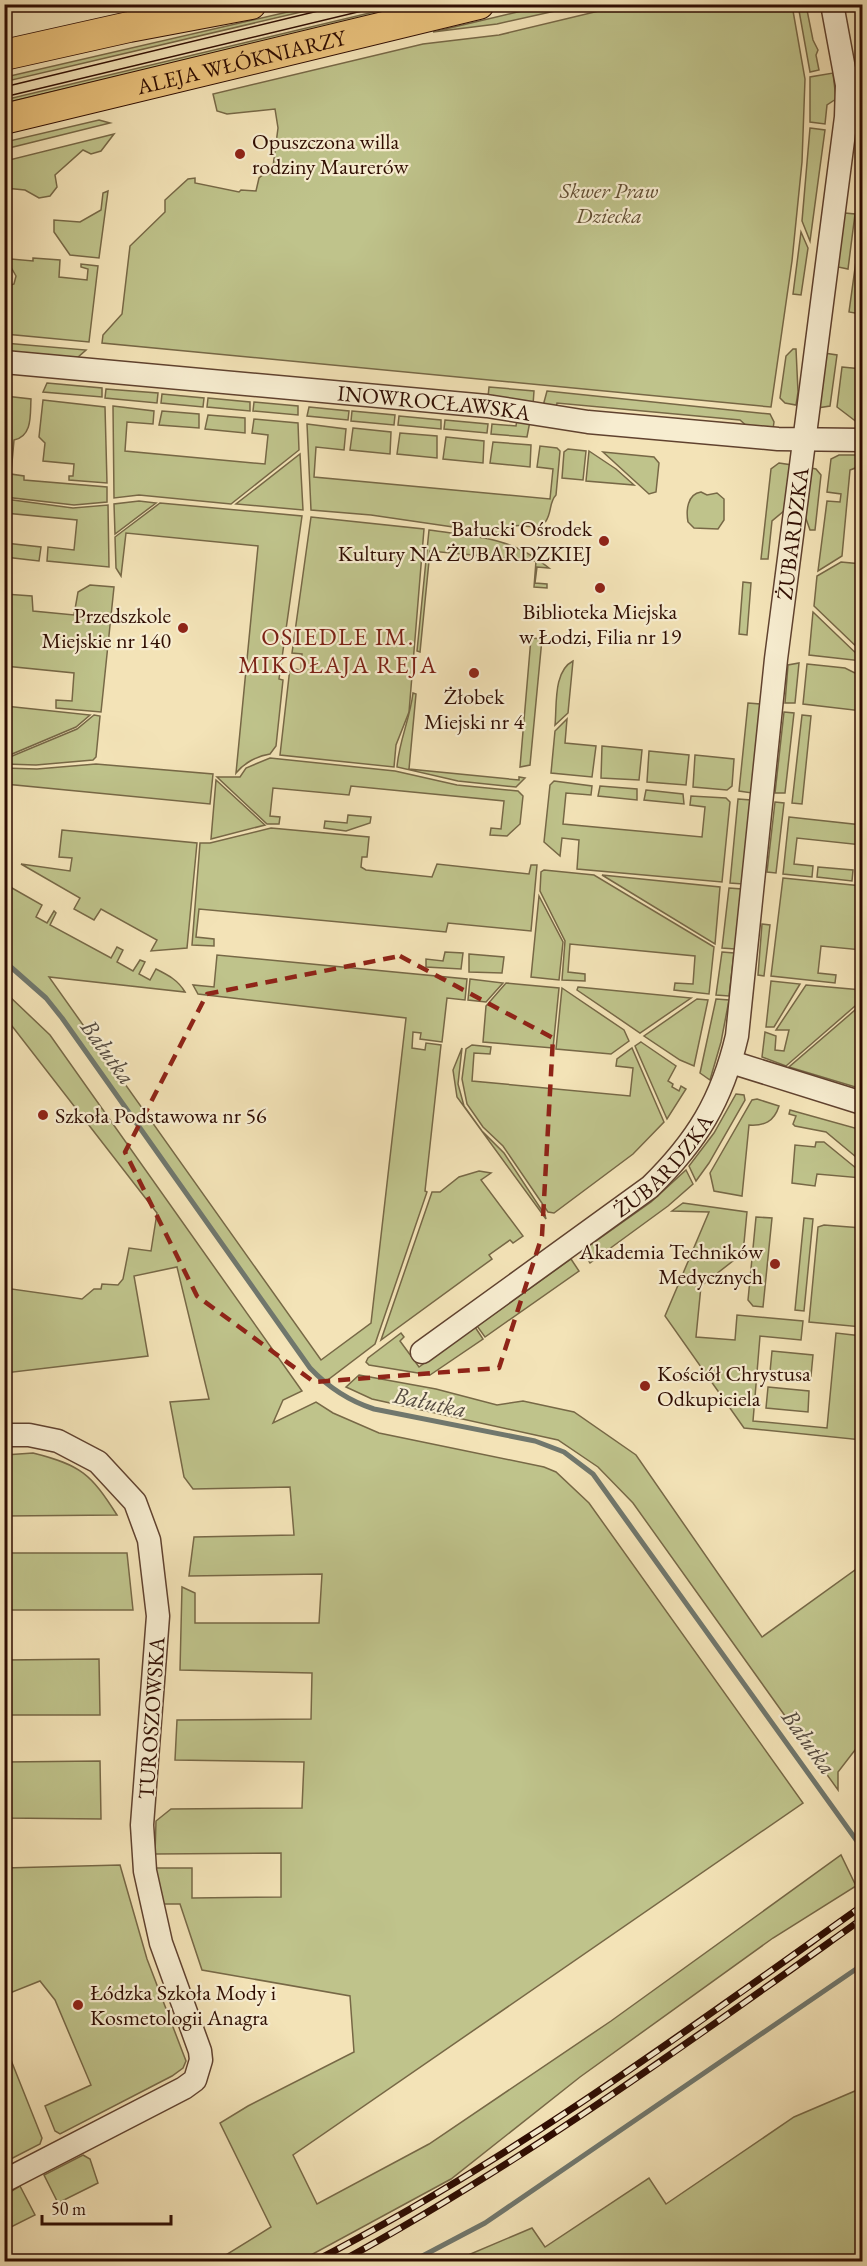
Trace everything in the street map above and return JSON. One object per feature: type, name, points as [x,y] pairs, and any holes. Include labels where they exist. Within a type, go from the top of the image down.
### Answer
[{"type":"main road","points":[[4,55],[129,27],[251,4]]},
{"type":"main road","name":"ALEJA WŁÓKNIARZY","points":[[4,119],[480,4]]},
{"type":"street","name":"ŻUBARDZKA","points":[[422,1352],[650,1187],[681,1155],[699,1131],[721,1091],[731,1062],[737,1036],[776,659],[846,117],[846,85],[832,4]]},
{"type":"street","name":"INOWROCŁAWSKA","points":[[4,362],[487,406],[588,422],[778,439],[862,440]]},
{"type":"street","points":[[731,1062],[862,1103]]},
{"type":"street","name":"TUROSZOWSKA","points":[[4,1435],[42,1437],[87,1455],[110,1473],[135,1502],[145,1526],[153,1561],[158,1616],[142,1825],[145,1871],[164,1952],[198,2042],[201,2060],[195,2080],[4,2181]]},
{"type":"highlighted area","points":[[400,956],[553,1038],[542,1236],[499,1368],[314,1382],[197,1296],[125,1152],[207,994]]},
{"type":"green space","points":[[322,4],[331,5],[12,80],[10,76]]},
{"type":"green space","name":"Skwer Praw Dziecka","points":[[628,4],[792,5],[805,79],[802,162],[792,261],[771,407],[102,343],[103,335],[122,314],[130,246],[165,212],[165,200],[188,179],[195,178],[195,183],[239,192],[241,190],[256,191],[259,178],[265,173],[272,174],[278,128],[275,109],[227,114],[217,111],[213,94],[423,44],[499,35]]},
{"type":"green space","points":[[403,5],[417,5],[5,103],[4,100]]},
{"type":"green space","points":[[547,5],[582,5],[497,24],[433,32]]},
{"type":"green space","points":[[798,5],[806,5],[813,40],[818,50],[816,55],[819,70],[810,72]]},
{"type":"green space","points":[[833,73],[836,99],[827,105],[825,124],[810,122],[810,77]]},
{"type":"green space","points":[[99,120],[110,123],[5,149],[5,142]]},
{"type":"green space","points":[[810,128],[825,130],[810,241],[802,221]]},
{"type":"green space","points":[[114,134],[101,151],[91,154],[83,150],[55,175],[57,187],[50,196],[39,198],[25,190],[5,188],[5,161]]},
{"type":"green space","points":[[108,191],[99,258],[70,255],[54,232],[54,220],[80,222],[101,210],[103,193]]},
{"type":"green space","points":[[842,214],[855,214],[848,269],[838,267]]},
{"type":"green space","points":[[862,217],[862,305],[860,314],[849,312]]},
{"type":"green space","points":[[801,232],[808,248],[801,295],[793,294]]},
{"type":"green space","points":[[33,258],[60,260],[59,277],[87,280],[88,269],[81,267],[81,264],[98,266],[89,342],[5,334],[5,287],[14,284],[16,276],[8,262],[11,259],[33,261]]},
{"type":"green space","points":[[4,343],[86,350],[77,358],[8,352]]},
{"type":"green space","points":[[796,349],[798,392],[796,405],[785,403],[780,398],[786,356]]},
{"type":"green space","points":[[824,353],[837,355],[830,406],[817,408]]},
{"type":"green space","points":[[842,367],[862,369],[862,426],[837,407]]},
{"type":"green space","points":[[47,383],[102,388],[102,397],[43,392]]},
{"type":"green space","points":[[489,387],[534,391],[533,405],[488,397]]},
{"type":"green space","points":[[106,389],[158,393],[157,403],[105,398]]},
{"type":"green space","points":[[547,391],[770,414],[774,422],[773,429],[749,428],[740,420],[557,403],[556,408],[543,406]]},
{"type":"green space","points":[[162,394],[204,398],[203,407],[161,403]]},
{"type":"green space","points":[[5,396],[31,399],[29,424],[25,434],[14,440],[11,474],[24,476],[24,480],[107,487],[107,502],[74,505],[5,497]]},
{"type":"green space","points":[[208,398],[250,402],[250,411],[207,407]]},
{"type":"green space","points":[[43,400],[105,407],[107,483],[69,480],[69,476],[73,476],[74,464],[43,461],[45,443],[39,437]]},
{"type":"green space","points":[[254,402],[298,406],[298,415],[253,411]]},
{"type":"green space","points":[[113,406],[154,411],[153,424],[127,422],[125,451],[265,464],[268,435],[252,433],[254,419],[298,423],[299,450],[231,504],[139,495],[114,498]]},
{"type":"green space","points":[[309,407],[349,411],[348,420],[307,416]]},
{"type":"green space","points":[[162,411],[199,414],[199,428],[159,425]]},
{"type":"green space","points":[[352,411],[395,415],[394,425],[351,421]]},
{"type":"green space","points":[[208,415],[245,418],[245,433],[205,429]]},
{"type":"green space","points":[[399,416],[441,420],[441,429],[398,425]]},
{"type":"green space","points":[[517,419],[530,421],[527,437],[491,434],[492,424],[516,426]]},
{"type":"green space","points":[[445,420],[488,424],[487,433],[444,429]]},
{"type":"green space","points":[[307,424],[346,429],[344,450],[316,447],[314,477],[550,499],[553,469],[537,467],[540,446],[557,448],[560,451],[556,495],[552,501],[548,518],[542,525],[534,527],[518,525],[501,534],[371,515],[311,510]]},
{"type":"green space","points":[[353,428],[391,432],[390,454],[350,450]]},
{"type":"green space","points":[[400,433],[437,436],[437,458],[397,454]]},
{"type":"green space","points":[[446,437],[484,441],[483,463],[443,459]]},
{"type":"green space","points":[[493,442],[531,445],[530,467],[490,463]]},
{"type":"green space","points":[[568,449],[586,451],[583,480],[562,478],[564,452]]},
{"type":"green space","points":[[589,451],[616,469],[634,485],[586,481]]},
{"type":"green space","points":[[603,452],[654,457],[659,463],[656,492],[649,494]]},
{"type":"green space","points":[[300,454],[303,510],[236,504]]},
{"type":"green space","points":[[839,455],[862,455],[862,461],[858,467],[850,470],[842,556],[818,571],[827,501],[840,502],[841,494],[827,492],[831,459]]},
{"type":"green space","points":[[779,463],[792,465],[785,510],[772,521],[768,559],[761,559],[771,469]]},
{"type":"green space","points":[[811,468],[816,469],[821,475],[815,530],[810,530],[804,513]]},
{"type":"green space","points":[[701,492],[707,495],[717,493],[724,499],[724,520],[718,529],[694,528],[688,522],[690,499],[696,493]]},
{"type":"green space","points":[[5,499],[73,508],[108,505],[109,567],[47,561],[48,547],[74,550],[77,520],[5,513]]},
{"type":"green space","points":[[139,501],[156,503],[115,534],[114,504]]},
{"type":"green space","points":[[160,503],[302,516],[279,679],[283,680],[276,746],[270,754],[251,761],[236,773],[258,546],[126,533],[121,576],[116,568],[115,537]]},
{"type":"green space","points":[[311,517],[424,529],[409,712],[396,745],[394,767],[280,755],[290,668],[301,670],[302,654],[292,653]]},
{"type":"green space","points":[[429,530],[492,540],[535,557],[549,568],[537,567],[535,583],[547,584],[547,588],[534,587],[536,561],[430,551],[420,652],[417,651]]},
{"type":"green space","points":[[5,543],[41,547],[39,561],[5,557]]},
{"type":"green space","points":[[841,562],[862,564],[862,652],[814,606],[817,576]]},
{"type":"green space","points":[[743,582],[751,583],[747,635],[739,634]]},
{"type":"green space","points":[[90,585],[114,587],[101,712],[56,708],[56,700],[72,701],[74,673],[5,666],[5,594],[32,596],[33,611],[74,615],[78,592]]},
{"type":"green space","points":[[813,612],[862,659],[862,661],[809,655]]},
{"type":"green space","points":[[531,638],[542,639],[530,765],[520,767]]},
{"type":"green space","points":[[573,661],[568,713],[555,725],[559,681],[562,673]]},
{"type":"green space","points":[[799,663],[795,703],[785,703],[788,665]]},
{"type":"green space","points":[[807,664],[845,668],[861,676],[862,711],[803,704]]},
{"type":"green space","points":[[413,693],[416,694],[409,769],[519,780],[519,777],[525,778],[516,787],[458,781],[397,767]]},
{"type":"green space","points":[[748,703],[760,704],[752,793],[739,791]]},
{"type":"green space","points":[[5,706],[90,715],[76,727],[5,757]]},
{"type":"green space","points":[[784,712],[794,713],[785,793],[775,793]]},
{"type":"green space","points":[[94,715],[100,716],[96,757],[93,760],[36,765],[5,764],[5,759],[77,729]]},
{"type":"green space","points":[[802,715],[811,716],[802,804],[792,803]]},
{"type":"green space","points":[[567,719],[565,743],[596,746],[592,777],[551,773],[555,731]]},
{"type":"green space","points":[[602,746],[642,750],[639,780],[601,778]]},
{"type":"green space","points":[[649,751],[689,755],[686,785],[647,782]]},
{"type":"green space","points":[[695,755],[734,759],[732,786],[727,790],[693,787]]},
{"type":"green space","points":[[270,758],[395,771],[457,785],[518,791],[523,796],[520,824],[507,836],[490,835],[491,828],[501,829],[504,801],[351,786],[349,795],[273,788],[270,816],[280,817],[279,824],[267,824],[217,777],[240,777],[246,768]]},
{"type":"green space","points":[[96,764],[213,774],[210,804],[5,784],[5,768],[37,769]]},
{"type":"green space","points":[[216,780],[265,825],[211,839]]},
{"type":"green space","points":[[554,781],[592,786],[591,795],[566,793],[563,824],[702,837],[705,807],[690,805],[691,796],[726,798],[730,802],[722,882],[577,869],[579,840],[562,838],[560,856],[544,842],[550,785]]},
{"type":"green space","points":[[600,786],[637,789],[637,800],[598,796]]},
{"type":"green space","points":[[646,790],[683,794],[684,804],[644,800]]},
{"type":"green space","points":[[738,799],[751,800],[743,884],[730,883]]},
{"type":"green space","points":[[775,802],[784,803],[776,873],[767,872]]},
{"type":"green space","points":[[348,815],[371,817],[370,823],[346,831],[324,828],[325,821],[347,823]]},
{"type":"green space","points":[[789,817],[862,825],[862,845],[797,838],[794,864],[813,866],[812,877],[783,874]]},
{"type":"green space","points":[[271,828],[369,837],[367,857],[362,857],[361,867],[366,870],[432,877],[437,864],[529,874],[531,865],[537,865],[531,931],[448,923],[446,932],[199,909],[196,937],[214,939],[214,946],[192,945],[200,843],[210,843]]},
{"type":"green space","points":[[62,830],[197,843],[187,948],[151,951],[157,940],[101,909],[94,920],[74,909],[80,898],[21,864],[70,871],[72,858],[59,857]]},
{"type":"green space","points":[[818,867],[853,870],[852,881],[817,877]]},
{"type":"green space","points":[[544,870],[594,875],[714,947],[709,994],[674,990],[675,983],[693,984],[695,956],[570,944],[568,972],[585,974],[585,981],[562,980],[565,941],[540,891],[541,872]]},
{"type":"green space","points":[[602,875],[720,887],[715,944]]},
{"type":"green space","points":[[783,878],[862,886],[862,950],[821,946],[818,973],[836,975],[835,983],[771,976]]},
{"type":"green space","points":[[5,884],[42,905],[36,917],[47,923],[54,911],[56,913],[50,925],[111,958],[117,947],[123,950],[117,962],[133,971],[140,960],[145,962],[139,974],[150,980],[156,969],[172,978],[185,992],[49,977],[321,1360],[371,1323],[406,1018],[198,994],[193,985],[214,987],[217,955],[467,979],[465,1000],[447,998],[442,1042],[420,1039],[421,1033],[413,1032],[412,1048],[425,1050],[426,1043],[441,1045],[425,1191],[427,1192],[375,1344],[325,1382],[310,1368],[62,1018],[46,998],[5,961]]},
{"type":"green space","points":[[729,888],[742,889],[735,949],[722,948]]},
{"type":"green space","points":[[539,896],[563,942],[559,980],[531,977]]},
{"type":"green space","points":[[762,924],[770,925],[764,976],[758,975]]},
{"type":"green space","points":[[445,952],[463,953],[461,969],[426,967],[426,959],[443,961]]},
{"type":"green space","points":[[722,952],[734,953],[729,996],[716,995]]},
{"type":"green space","points":[[469,954],[504,957],[502,973],[469,972]]},
{"type":"green space","points":[[470,979],[503,983],[486,1002],[468,1000]]},
{"type":"green space","points":[[771,981],[800,984],[774,1027],[766,1027]]},
{"type":"green space","points":[[506,983],[559,988],[553,1048],[483,1042],[486,1006]]},
{"type":"green space","points":[[806,985],[862,990],[862,1000],[786,1066],[762,1057],[765,1032],[776,1036],[775,1050],[784,1051],[789,1030],[776,1030]]},
{"type":"green space","points":[[578,987],[691,998],[640,1033],[577,990]]},
{"type":"green space","points":[[562,988],[624,1030],[629,1041],[611,1054],[556,1049]]},
{"type":"green space","points":[[8,995],[50,1035],[302,1391],[283,1400],[273,1423],[316,1402],[333,1413],[379,1433],[544,1467],[556,1472],[589,1503],[803,1803],[293,2155],[317,2204],[429,2144],[611,2021],[841,1855],[856,1886],[773,1938],[580,2077],[451,2179],[300,2261],[216,2261],[271,2227],[220,2123],[248,2106],[354,2052],[350,1996],[202,1970],[180,1904],[161,1904],[155,1868],[192,1868],[192,1898],[281,1897],[281,1853],[155,1854],[156,1821],[171,1809],[302,1808],[304,1762],[175,1760],[177,1720],[311,1719],[312,1673],[180,1670],[182,1587],[195,1593],[195,1623],[319,1623],[322,1574],[189,1576],[194,1537],[294,1535],[290,1487],[193,1489],[184,1477],[170,1402],[209,1399],[177,1267],[134,1276],[148,1356],[5,1373],[5,1288],[82,1299],[94,1289],[101,1289],[102,1284],[118,1285],[123,1279],[129,1248],[151,1251],[157,1213],[5,1017],[5,1000]]},
{"type":"green space","points":[[697,999],[708,1000],[694,1066],[680,1060],[644,1036]]},
{"type":"green space","points":[[716,999],[729,1000],[721,1042],[710,1080],[700,1073]]},
{"type":"green space","points":[[862,1004],[862,1089],[789,1067]]},
{"type":"green space","points":[[641,1042],[676,1066],[668,1081],[673,1084],[672,1087],[679,1091],[681,1086],[686,1089],[667,1119],[635,1046]]},
{"type":"green space","points":[[472,1045],[491,1047],[490,1054],[474,1053],[472,1081],[630,1096],[633,1068],[616,1066],[617,1059],[632,1048],[664,1122],[633,1154],[554,1213],[548,1212],[503,1146],[483,1127],[467,1104],[462,1079],[466,1049]]},
{"type":"green space","points":[[462,1048],[458,1084],[464,1106],[482,1131],[504,1153],[546,1219],[457,1097],[453,1070]]},
{"type":"green space","points":[[736,1094],[744,1095],[745,1100],[709,1163],[696,1181],[689,1166],[714,1133]]},
{"type":"green space","points":[[757,1099],[779,1106],[768,1122],[749,1125],[742,1196],[714,1191],[710,1173],[752,1100]]},
{"type":"green space","points":[[790,1110],[862,1130],[862,1162],[826,1132],[795,1126],[793,1124],[796,1116],[789,1114]]},
{"type":"green space","points":[[816,1142],[824,1142],[862,1173],[862,1178],[817,1174],[815,1186],[792,1183],[795,1145],[815,1147]]},
{"type":"green space","points":[[686,1170],[693,1184],[668,1206],[590,1263],[582,1251],[651,1202]]},
{"type":"green space","points":[[479,1171],[491,1173],[481,1180],[523,1236],[513,1243],[510,1240],[489,1255],[492,1259],[381,1340],[432,1192],[440,1192],[459,1177]]},
{"type":"green space","points":[[683,1203],[747,1212],[743,1253],[701,1286],[696,1337],[735,1340],[737,1315],[803,1321],[801,1340],[760,1336],[753,1421],[827,1428],[836,1333],[862,1336],[862,1440],[744,1428],[665,1316],[709,1212],[672,1211]]},
{"type":"green space","points":[[756,1217],[772,1218],[763,1307],[753,1306],[748,1300]]},
{"type":"green space","points":[[804,1218],[813,1219],[804,1311],[795,1310]]},
{"type":"green space","points":[[824,1225],[862,1228],[862,1327],[809,1322],[818,1227]]},
{"type":"green space","points":[[571,1259],[579,1271],[485,1337],[477,1326]]},
{"type":"green space","points":[[475,1327],[483,1339],[430,1375],[369,1365],[366,1362],[368,1358],[401,1333],[404,1337],[400,1341],[419,1367]]},
{"type":"green space","points":[[772,1351],[813,1355],[811,1376],[770,1372]]},
{"type":"green space","points":[[359,1375],[436,1389],[497,1405],[523,1401],[574,1412],[636,1455],[762,1637],[862,1565],[862,1741],[838,1772],[838,1790],[633,1503],[598,1467],[558,1440],[372,1399],[346,1387]]},
{"type":"green space","points":[[768,1387],[809,1391],[808,1412],[766,1408]]},
{"type":"green space","points":[[33,1453],[63,1462],[83,1473],[100,1490],[117,1515],[5,1516],[5,1455]]},
{"type":"green space","points":[[5,1553],[127,1553],[133,1610],[5,1610]]},
{"type":"green space","points":[[99,1659],[100,1715],[5,1715],[5,1660]]},
{"type":"green space","points":[[100,1761],[101,1819],[5,1818],[5,1762]]},
{"type":"green space","points":[[120,1865],[147,1959],[186,2061],[183,2068],[172,2076],[60,2134],[55,2131],[45,2106],[91,2085],[55,2000],[40,1981],[5,1995],[5,1868]]},
{"type":"green space","points":[[5,2045],[42,2138],[40,2144],[5,2162]]},
{"type":"green space","points":[[862,2088],[862,2261],[454,2261],[532,2228],[545,2247],[649,2178],[666,2204],[794,2117]]},
{"type":"green space","points":[[83,2155],[90,2159],[98,2183],[58,2203],[44,2175]]},
{"type":"green space","points":[[20,2186],[35,2215],[5,2230],[5,2195]]},
{"type":"waterway","name":"Bałutka","points":[[4,961],[46,998],[62,1018],[310,1368],[324,1381],[339,1393],[374,1409],[535,1441],[564,1452],[593,1474],[862,1848]]},
{"type":"waterway","points":[[411,2262],[485,2223],[862,1965]]},
{"type":"tram line","points":[[4,87],[347,4]]},
{"type":"tram line","points":[[4,97],[391,4]]},
{"type":"railway","points":[[313,2262],[457,2181],[594,2094],[862,1906]]},
{"type":"railway","points":[[340,2262],[408,2224],[541,2141],[671,2054],[862,1919]]},
{"type":"place","name":"Opuszczona willa rodziny Maurerów","points":[[240,154]]},
{"type":"place","name":"Bałucki Ośrodek Kultury NA ŻUBARDZKIEJ","points":[[604,541]]},
{"type":"place","name":"Biblioteka Miejska w Łodzi, Filia nr 19","points":[[600,588]]},
{"type":"place","name":"Przedszkole Miejskie nr 140","points":[[183,628]]},
{"type":"place","name":"Żłobek Miejski nr 4","points":[[474,673]]},
{"type":"place","name":"Szkoła Podstawowa nr 56","points":[[43,1115]]},
{"type":"place","name":"Akademia Techników Medycznych","points":[[775,1264]]},
{"type":"place","name":"Kościół Chrystusa Odkupiciela","points":[[645,1386]]},
{"type":"place","name":"Łódzka Szkoła Mody i Kosmetologii Anagra","points":[[78,2005]]},
{"type":"district","name":"OSIEDLE IM. MIKOŁAJA REJA","points":[[338,651]]}]
